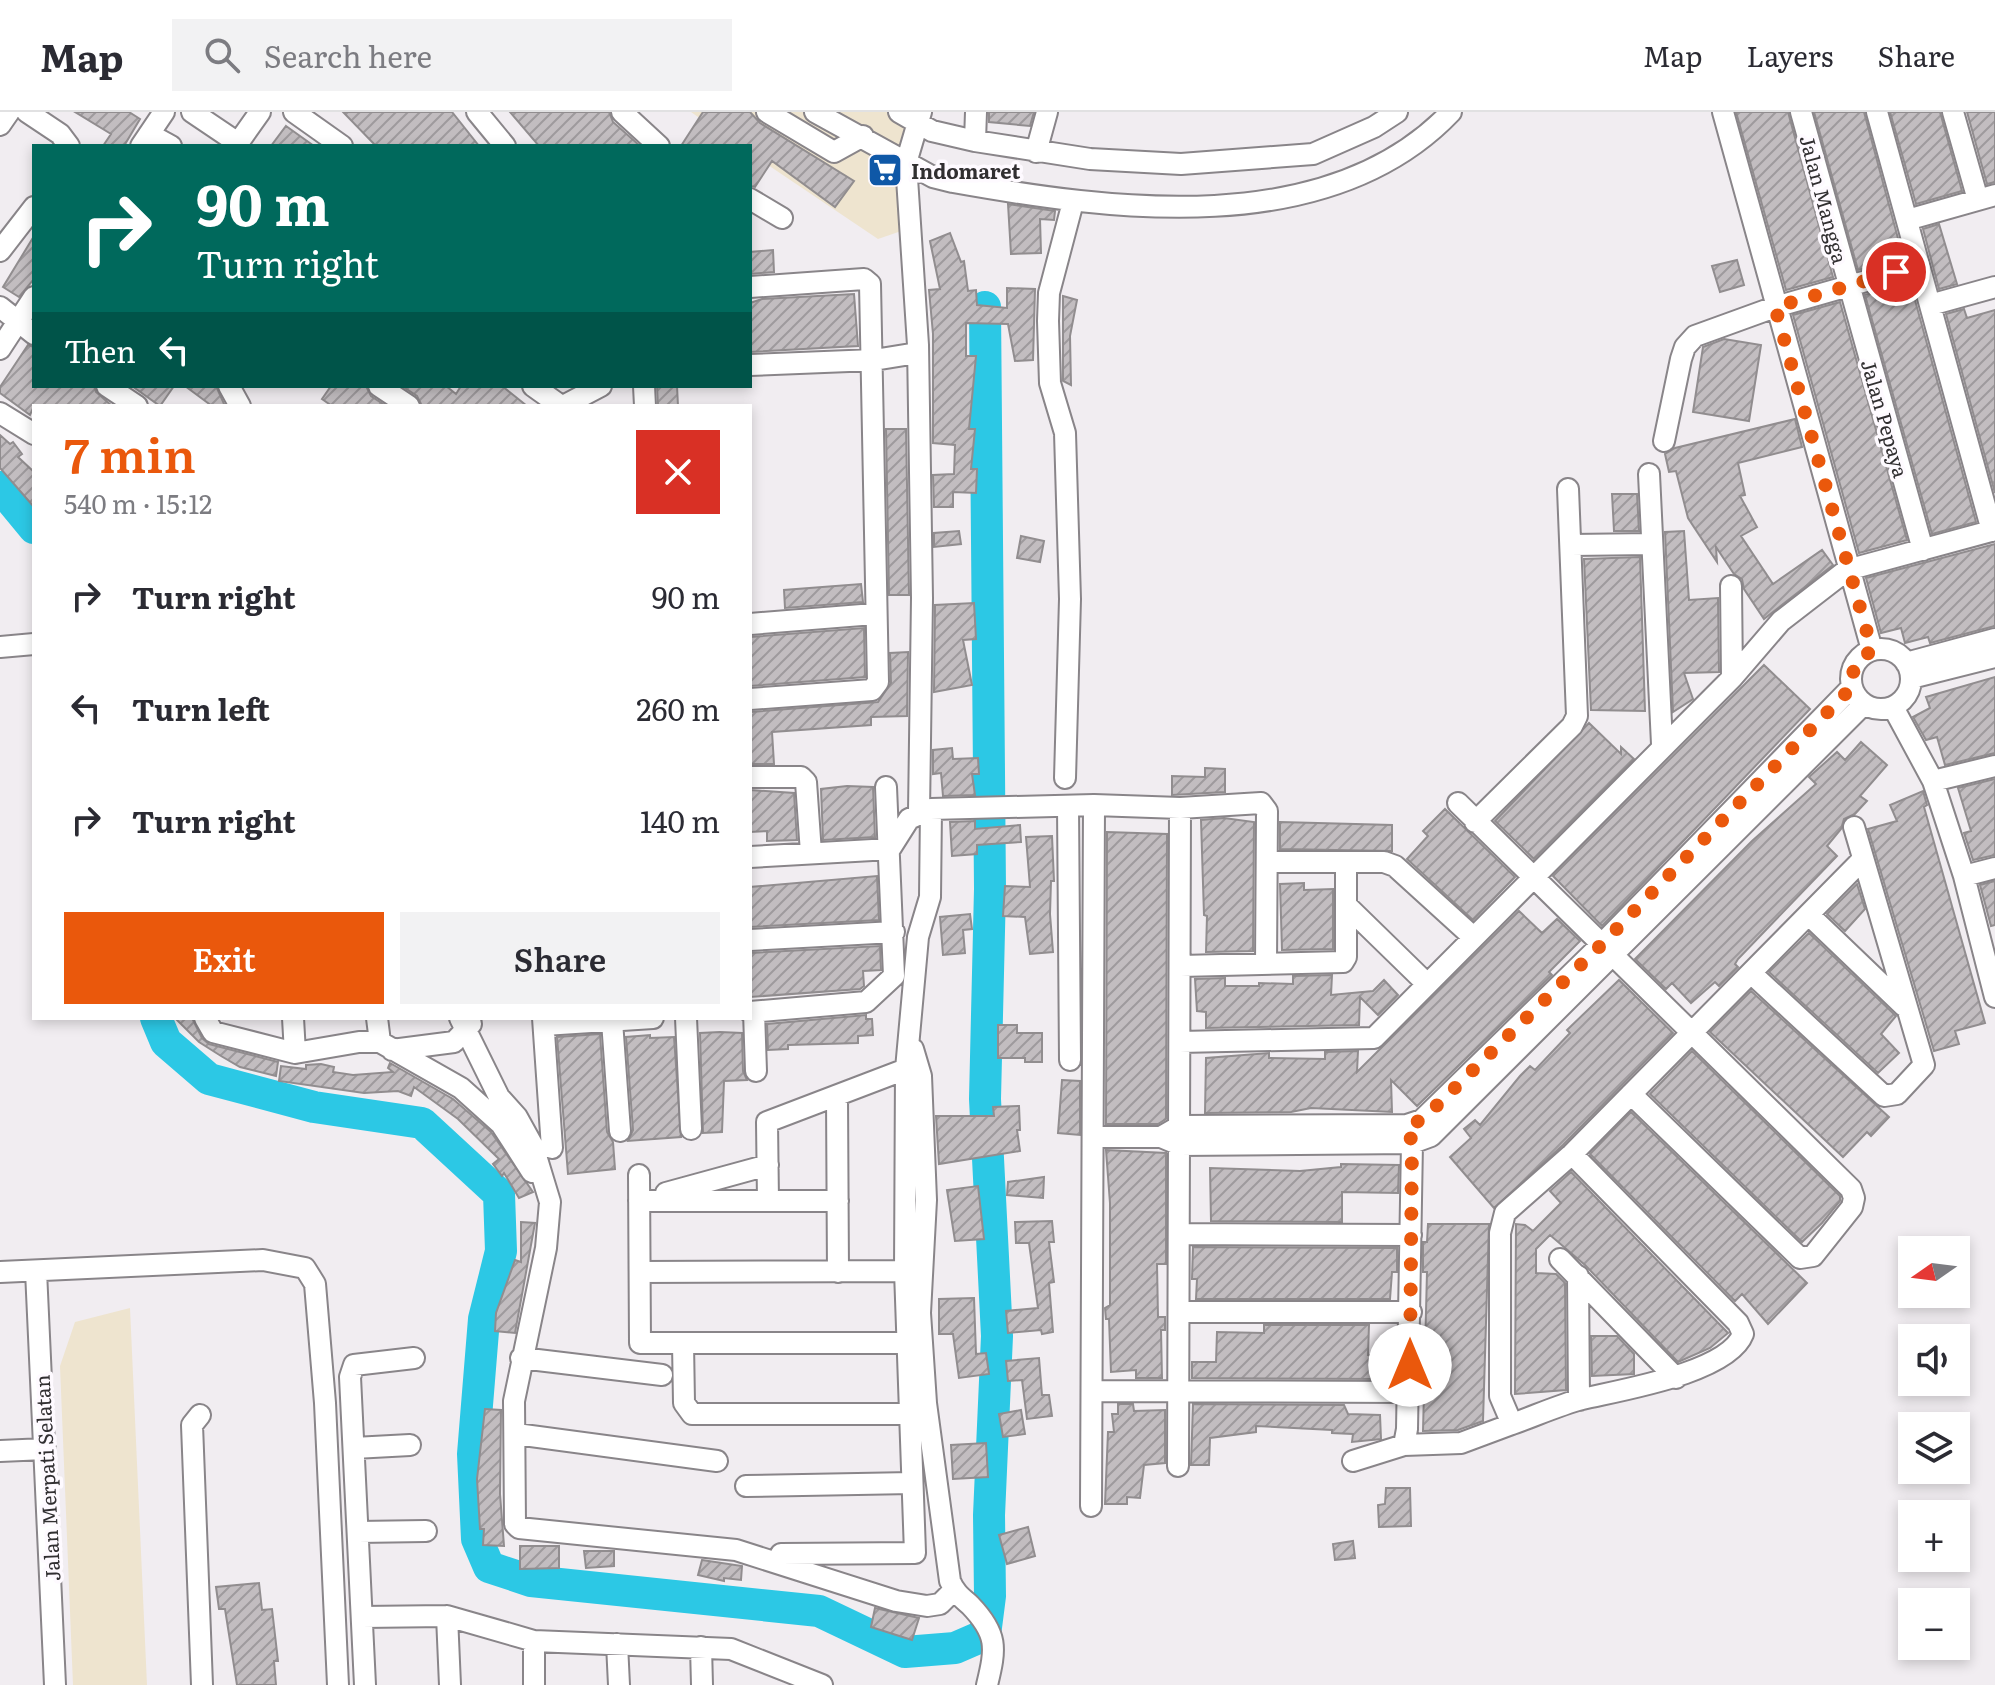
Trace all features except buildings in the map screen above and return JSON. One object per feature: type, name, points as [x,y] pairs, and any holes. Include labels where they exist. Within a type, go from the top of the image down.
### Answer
[{"type":"street","points":[[0,125],[9,112]]},
{"type":"street","points":[[27,112],[60,134],[68,144]]},
{"type":"street","points":[[192,112],[237,144],[260,112]]},
{"type":"street","points":[[294,112],[339,144]]},
{"type":"street","points":[[477,112],[503,144]]},
{"type":"street","points":[[622,112],[657,144]]},
{"type":"street","points":[[815,112],[863,136],[906,163],[953,182],[1073,202],[1185,206],[1317,192],[1381,164],[1451,112]]},
{"type":"street","points":[[899,112],[920,117],[932,131],[975,141],[1090,159],[1181,164],[1262,161],[1313,154],[1374,127],[1397,112]]},
{"type":"street","points":[[975,141],[976,112]]},
{"type":"street","points":[[1036,152],[1047,112]]},
{"type":"street","points":[[1723,112],[1847,570],[1872,650]]},
{"type":"street","name":"Jalan Mangga","points":[[1801,112],[1849,286]]},
{"type":"street","points":[[1180,1042],[1374,1038],[1425,982],[1732,678],[1781,621],[1847,570],[1994,530],[1877,112]]},
{"type":"street","points":[[1907,220],[1986,197],[1953,112]]},
{"type":"street","points":[[145,140],[162,113]]},
{"type":"street","points":[[770,113],[834,152],[863,136]]},
{"type":"street","points":[[781,1554],[915,1553],[905,1271],[906,1069],[918,937],[930,897],[925,811],[917,353],[906,163],[920,117]]},
{"type":"street","points":[[752,200],[782,218]]},
{"type":"street","points":[[1065,778],[1070,599],[1065,433],[1050,383],[1048,321],[1049,293],[1073,202]]},
{"type":"street","points":[[0,251],[32,210]]},
{"type":"street","points":[[1664,441],[1685,347],[1695,336],[1775,307],[1919,266]]},
{"type":"street","points":[[752,287],[868,280],[874,360],[877,687],[752,699]]},
{"type":"street","name":"Jalan Pepaya","points":[[1849,286],[1923,550]]},
{"type":"street","points":[[1930,305],[1995,287]]},
{"type":"street","points":[[0,349],[32,300]]},
{"type":"street","points":[[0,307],[32,333]]},
{"type":"street","points":[[752,365],[874,360],[917,353]]},
{"type":"street","points":[[110,388],[134,404]]},
{"type":"street","points":[[382,388],[406,404]]},
{"type":"street","points":[[536,388],[559,404]]},
{"type":"street","points":[[566,404],[597,388]]},
{"type":"street","points":[[0,413],[32,433]]},
{"type":"street","points":[[1649,474],[1662,744]]},
{"type":"street","points":[[1475,822],[1572,726],[1577,716],[1568,489]]},
{"type":"street","points":[[1571,545],[1652,544]]},
{"type":"street","points":[[1731,586],[1732,678]]},
{"type":"street","points":[[752,624],[874,614]]},
{"type":"street","points":[[1909,670],[1995,639]]},
{"type":"street","points":[[1,645],[32,644]]},
{"type":"street","points":[[1872,650],[1891,651],[1909,670],[1906,695],[1893,707],[1878,709],[1858,696],[1854,665],[1872,650]]},
{"type":"street","points":[[1909,670],[1995,657]]},
{"type":"street","points":[[1404,1445],[1410,1392],[1410,1134],[1608,949],[1858,696]]},
{"type":"street","points":[[1893,707],[1933,781],[1964,876],[1995,997]]},
{"type":"street","points":[[1933,781],[1995,766]]},
{"type":"street","points":[[752,777],[801,777],[806,782],[811,853]]},
{"type":"street","points":[[756,1071],[752,1012],[866,1002],[875,997],[894,976],[886,787]]},
{"type":"street","points":[[890,849],[902,827],[925,811],[1094,805],[1180,808],[1261,803],[1267,811],[1266,964]]},
{"type":"street","points":[[1458,803],[1531,879],[1608,949],[1851,1189],[1854,1198],[1852,1207],[1813,1256],[1800,1258],[1631,1094]]},
{"type":"street","points":[[1091,1506],[1094,805]]},
{"type":"street","points":[[1068,806],[1070,1060]]},
{"type":"street","points":[[1178,1466],[1179,1234],[1173,1136],[1180,1042],[1180,808]]},
{"type":"street","points":[[1751,973],[1888,1097],[1897,1094],[1925,1063],[1906,1009],[1854,827]]},
{"type":"street","points":[[752,857],[890,849]]},
{"type":"street","points":[[1512,1424],[1500,1396],[1501,1221],[1572,1154],[1863,859]]},
{"type":"street","points":[[1267,862],[1384,862],[1395,866],[1472,936]]},
{"type":"street","points":[[1181,966],[1343,962],[1346,957],[1346,864]]},
{"type":"street","points":[[1964,876],[1995,868]]},
{"type":"street","points":[[1346,905],[1425,982]]},
{"type":"street","points":[[1809,915],[1906,1009]]},
{"type":"street","points":[[752,940],[894,932]]},
{"type":"street","points":[[206,1020],[213,1032],[295,1053],[359,1042],[386,1046],[454,1042],[467,1023]]},
{"type":"street","points":[[293,1020],[295,1053]]},
{"type":"street","points":[[378,1020],[386,1046],[461,1088],[501,1124],[550,1202]]},
{"type":"street","points":[[552,1148],[543,1022],[626,1020]]},
{"type":"street","points":[[686,1020],[691,1129]]},
{"type":"street","points":[[612,1021],[620,1131]]},
{"type":"street","points":[[467,1023],[499,1097],[517,1117],[533,1146],[550,1202],[546,1248],[514,1401],[513,1517],[519,1528],[736,1550],[896,1601],[927,1606],[961,1597]]},
{"type":"street","points":[[910,1042],[921,1076],[926,1228],[920,1313],[926,1403],[961,1597],[990,1629],[994,1657],[987,1685]]},
{"type":"street","points":[[768,1201],[767,1122],[906,1069]]},
{"type":"street","points":[[837,1096],[838,1272]]},
{"type":"street","points":[[1094,1137],[1410,1134]]},
{"type":"street","points":[[1353,1461],[1404,1445],[1461,1443],[1579,1400],[1676,1378],[1733,1349],[1743,1334],[1738,1323],[1572,1154]]},
{"type":"street","points":[[639,1201],[768,1165]]},
{"type":"street","points":[[639,1175],[640,1343],[908,1343]]},
{"type":"street","points":[[639,1201],[838,1201]]},
{"type":"street","points":[[1179,1234],[1411,1235]]},
{"type":"street","points":[[1560,1259],[1676,1378]]},
{"type":"street","points":[[0,1272],[263,1260],[305,1268],[315,1284],[325,1403],[338,1685]]},
{"type":"street","name":"Jalan Merpati Selatan","points":[[36,1271],[55,1685]]},
{"type":"street","points":[[640,1272],[905,1271]]},
{"type":"street","points":[[1578,1276],[1579,1400]]},
{"type":"street","points":[[1179,1312],[1411,1312]]},
{"type":"street","points":[[683,1343],[684,1403],[692,1414],[909,1414]]},
{"type":"street","points":[[365,1685],[350,1377],[354,1365],[414,1358]]},
{"type":"street","points":[[521,1358],[662,1375]]},
{"type":"street","points":[[1092,1391],[1410,1392]]},
{"type":"street","points":[[200,1415],[192,1425],[202,1685]]},
{"type":"street","points":[[516,1434],[717,1461]]},
{"type":"street","points":[[354,1448],[410,1445]]},
{"type":"street","points":[[0,1451],[45,1449]]},
{"type":"street","points":[[746,1486],[912,1483]]},
{"type":"street","points":[[358,1532],[426,1531]]},
{"type":"street","points":[[362,1617],[447,1616],[534,1641],[731,1649],[787,1678],[822,1685]]},
{"type":"street","points":[[447,1616],[450,1685]]},
{"type":"street","points":[[534,1641],[534,1685]]},
{"type":"street","points":[[617,1644],[619,1685]]},
{"type":"street","points":[[701,1647],[702,1685]]},
{"type":"street","points":[[65,1685],[72,1685]]},
{"type":"shaded area","points":[[691,112],[916,112],[910,228],[878,239],[752,154],[752,144],[736,144]]},
{"type":"shaded area","points":[[130,1308],[147,1685],[73,1685],[60,1366],[75,1322]]},
{"type":"waterway","points":[[157,1020],[166,1042],[209,1079],[314,1107],[422,1123],[499,1194],[501,1251],[484,1319],[473,1454],[477,1539],[489,1567],[531,1581],[819,1611],[905,1652],[955,1648],[985,1635],[990,1596],[989,1515],[997,1336],[985,1099],[990,889],[985,307]]},
{"type":"waterway","points":[[0,487],[32,526]]},
{"type":"place","name":"Indomaret","points":[[885,170]]},
{"type":"route","points":[[1410,1365],[1412,1143],[1407,1125],[1422,1120],[1602,944],[1852,687],[1854,665],[1872,650],[1775,307],[1896,272]]}]
